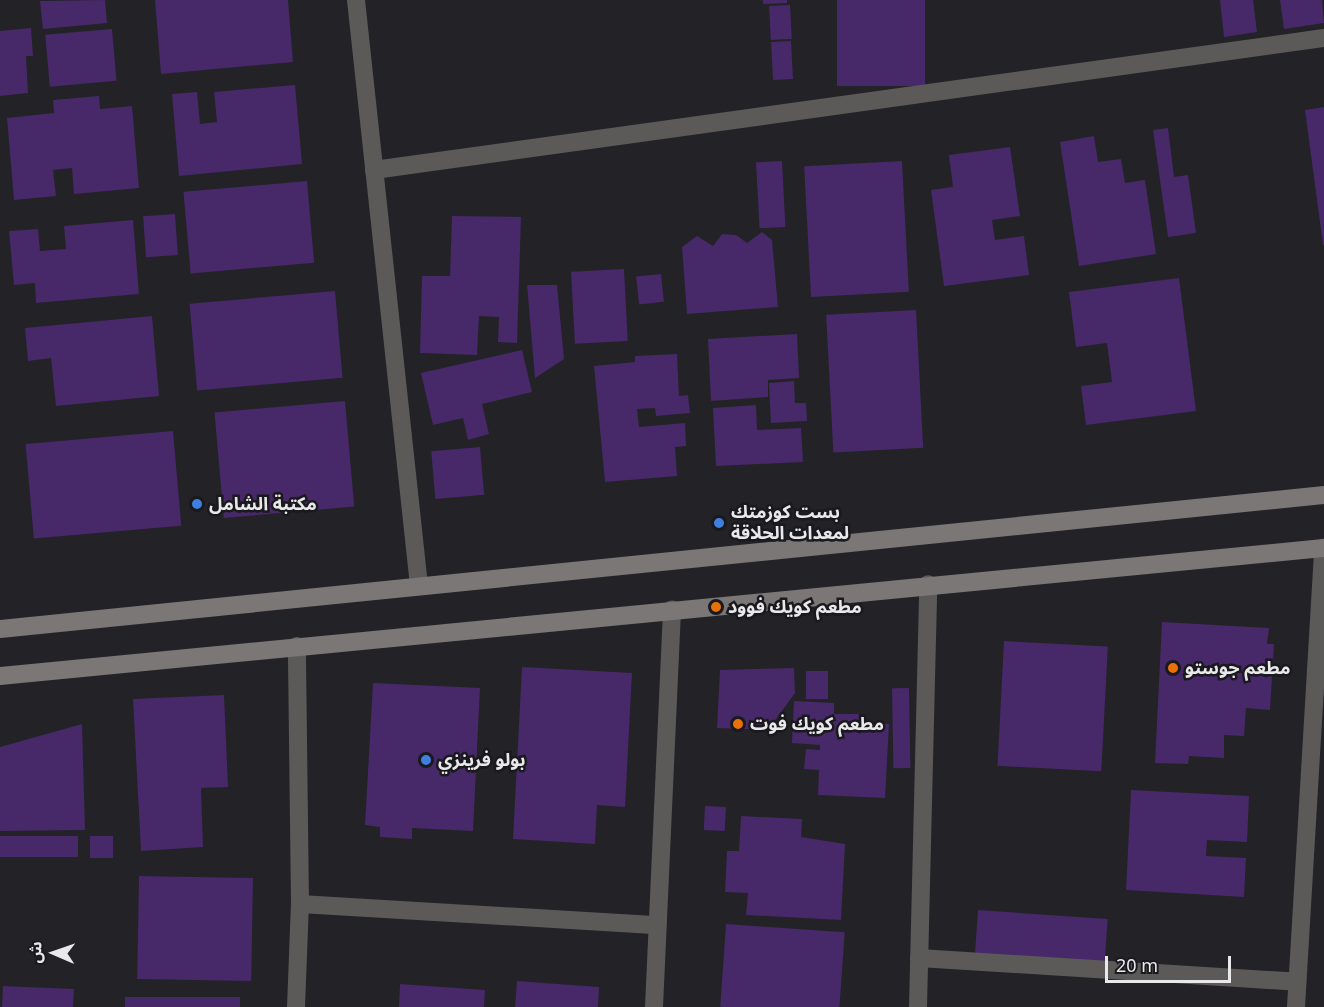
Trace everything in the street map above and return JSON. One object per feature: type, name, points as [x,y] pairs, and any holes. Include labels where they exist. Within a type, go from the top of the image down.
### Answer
[{"type":"street","points":[[356,0],[419,586]]},
{"type":"street","points":[[374,170],[1324,38]]},
{"type":"street","points":[[0,629],[1324,495]]},
{"type":"street","points":[[0,676],[928,584],[1323,548],[1296,1007]]},
{"type":"street","points":[[918,1007],[928,584]]},
{"type":"street","points":[[654,1007],[672,609]]},
{"type":"street","points":[[296,1007],[300,904],[297,646]]},
{"type":"street","points":[[300,904],[657,925]]},
{"type":"street","points":[[919,958],[1297,982]]},
{"type":"building","points":[[105,0],[107,23],[43,29],[40,1]]},
{"type":"building","points":[[155,0],[288,0],[293,62],[161,74]]},
{"type":"building","points":[[763,0],[787,0],[787,3],[763,4]]},
{"type":"building","points":[[837,0],[925,0],[925,86],[837,86]]},
{"type":"building","points":[[1220,0],[1253,0],[1257,32],[1224,37]]},
{"type":"building","points":[[1280,0],[1322,0],[1324,23],[1284,29]]},
{"type":"building","points":[[790,5],[792,39],[771,40],[769,6]]},
{"type":"building","points":[[31,28],[33,56],[26,56],[28,93],[0,96],[0,31]]},
{"type":"building","points":[[112,29],[117,81],[50,87],[45,35]]},
{"type":"building","points":[[791,41],[793,79],[773,80],[771,42]]},
{"type":"building","points":[[295,85],[302,164],[179,176],[172,94],[197,92],[200,124],[217,122],[214,92]]},
{"type":"building","points":[[99,96],[100,109],[132,106],[139,188],[74,194],[72,168],[53,170],[56,196],[14,200],[7,118],[54,113],[53,100]]},
{"type":"building","points":[[1324,107],[1324,245],[1323,245],[1305,110]]},
{"type":"building","points":[[1168,128],[1174,177],[1188,175],[1196,233],[1168,237],[1153,130]]},
{"type":"building","points":[[1094,136],[1098,162],[1121,159],[1125,183],[1145,180],[1156,254],[1079,266],[1060,142]]},
{"type":"building","points":[[1010,147],[1020,216],[992,220],[995,240],[1024,236],[1029,275],[944,286],[931,190],[953,187],[949,155]]},
{"type":"building","points":[[782,161],[785,227],[759,228],[756,162]]},
{"type":"building","points":[[902,161],[909,292],[811,297],[804,166]]},
{"type":"building","points":[[307,181],[314,263],[191,273],[183,192]]},
{"type":"building","points":[[175,214],[178,255],[146,257],[143,216]]},
{"type":"building","points":[[452,216],[521,217],[517,343],[498,342],[499,317],[479,316],[477,355],[420,353],[422,276],[450,276]]},
{"type":"building","points":[[133,220],[139,294],[36,303],[35,283],[14,285],[9,231],[38,229],[40,251],[66,249],[64,226]]},
{"type":"building","points":[[762,232],[772,240],[778,307],[687,314],[682,247],[697,236],[713,246],[722,234],[736,235],[747,243]]},
{"type":"building","points":[[624,269],[628,341],[575,344],[571,272]]},
{"type":"building","points":[[661,274],[664,302],[639,304],[636,277]]},
{"type":"building","points":[[1179,278],[1196,411],[1086,425],[1081,386],[1112,382],[1107,343],[1076,347],[1069,292]]},
{"type":"building","points":[[527,285],[557,285],[564,359],[535,378]]},
{"type":"building","points":[[335,291],[343,378],[197,390],[190,304]]},
{"type":"building","points":[[916,310],[923,448],[833,453],[826,315]]},
{"type":"building","points":[[152,316],[159,396],[56,406],[51,358],[28,361],[25,328]]},
{"type":"building","points":[[797,334],[799,378],[768,380],[768,397],[711,401],[708,339]]},
{"type":"building","points":[[522,350],[532,392],[482,404],[489,434],[468,440],[463,418],[433,425],[421,373]]},
{"type":"building","points":[[677,354],[679,396],[688,395],[690,413],[656,416],[655,408],[637,409],[639,427],[685,423],[686,446],[675,447],[677,476],[605,482],[594,366],[635,362],[635,356]]},
{"type":"building","points":[[794,381],[795,403],[806,403],[807,421],[771,423],[769,383]]},
{"type":"building","points":[[345,401],[354,507],[224,518],[214,412]]},
{"type":"building","points":[[756,405],[757,430],[801,428],[803,462],[716,466],[713,408]]},
{"type":"building","points":[[173,431],[181,526],[34,539],[26,444]]},
{"type":"building","points":[[480,447],[484,495],[435,499],[431,451]]},
{"type":"building","points":[[1162,622],[1269,628],[1267,644],[1274,644],[1270,710],[1246,708],[1244,736],[1224,735],[1224,758],[1189,756],[1188,764],[1155,763]]},
{"type":"building","points":[[1004,641],[1108,646],[1101,771],[997,766]]},
{"type":"building","points":[[522,667],[632,673],[625,807],[597,805],[595,844],[513,839]]},
{"type":"building","points":[[794,668],[795,693],[768,730],[717,728],[720,670]]},
{"type":"building","points":[[806,671],[828,671],[828,699],[806,699]]},
{"type":"building","points":[[373,683],[480,688],[473,831],[412,828],[412,839],[380,837],[380,827],[365,825]]},
{"type":"building","points":[[892,688],[909,688],[910,768],[893,768]]},
{"type":"building","points":[[224,695],[228,787],[201,788],[203,847],[141,851],[133,699]]},
{"type":"building","points":[[794,701],[834,703],[834,714],[859,714],[859,722],[889,724],[885,798],[818,795],[819,770],[804,769],[806,749],[820,750],[820,745],[792,743]]},
{"type":"building","points":[[82,724],[85,830],[0,831],[0,747]]},
{"type":"building","points":[[1131,790],[1249,796],[1247,842],[1207,840],[1206,856],[1246,858],[1244,897],[1126,890]]},
{"type":"building","points":[[705,806],[726,807],[725,831],[704,830]]},
{"type":"building","points":[[741,816],[802,819],[801,837],[845,844],[841,920],[746,915],[748,893],[725,892],[727,851],[739,851]]},
{"type":"building","points":[[0,836],[78,836],[78,857],[0,857]]},
{"type":"building","points":[[90,836],[113,836],[113,858],[90,858]]},
{"type":"building","points":[[139,876],[253,878],[251,981],[137,979]]},
{"type":"building","points":[[978,910],[1108,919],[1104,965],[975,956]]},
{"type":"building","points":[[726,924],[845,932],[839,1007],[720,1007]]},
{"type":"building","points":[[517,981],[599,987],[598,1007],[515,1007]]},
{"type":"building","points":[[400,984],[485,990],[484,1007],[399,1007]]},
{"type":"building","points":[[3,986],[74,989],[73,1007],[2,1007]]},
{"type":"building","points":[[125,997],[240,997],[240,1007],[125,1007]]},
{"type":"place","name":"مكتبة الشامل","points":[[197,504]]},
{"type":"place","name":"بست كوزمتك لمعدات الحلاقة","points":[[719,523]]},
{"type":"place","name":"مطعم كويك فوود","points":[[716,607]]},
{"type":"place","name":"مطعم جوستو","points":[[1173,668]]},
{"type":"place","name":"مطعم كويك فوت","points":[[738,724]]},
{"type":"place","name":"بولو فرينزي","points":[[426,760]]}]
